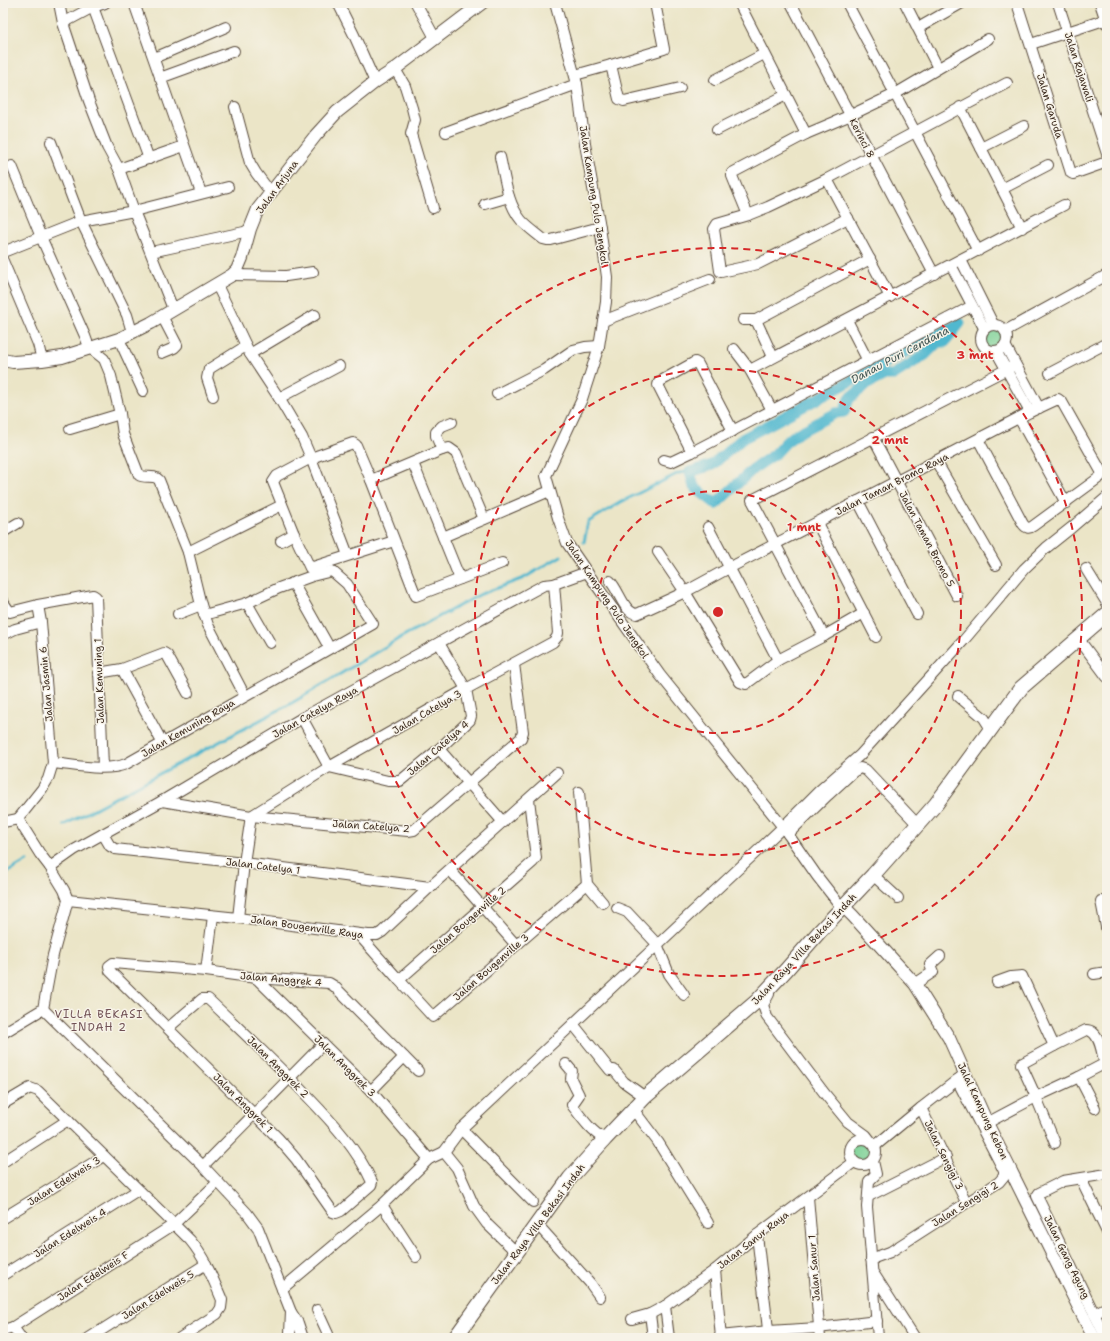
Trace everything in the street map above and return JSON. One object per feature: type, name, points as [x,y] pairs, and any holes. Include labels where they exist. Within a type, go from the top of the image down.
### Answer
[{"type":"main road","name":"Jalan Raya Villa Bekasi Indah","points":[[455,1338],[570,1178],[645,1097],[757,1001],[820,931],[874,875],[918,825],[950,786],[1021,688],[1107,614]]},
{"type":"street","points":[[59,3],[63,23],[89,101],[107,147],[120,169],[134,211],[173,310]]},
{"type":"street","points":[[63,23],[105,3]]},
{"type":"street","points":[[134,3],[201,193]]},
{"type":"street","points":[[338,3],[375,82]]},
{"type":"street","points":[[416,3],[435,38]]},
{"type":"street","name":"Jalan Arjuna","points":[[3,360],[13,362],[42,360],[62,356],[119,339],[173,310],[232,275],[237,270],[242,258],[250,229],[258,209],[316,135],[337,112],[482,3]]},
{"type":"street","name":"Jalan Kampung Pulo Jengkol","points":[[555,3],[576,80],[607,277],[606,302],[599,346],[582,399],[546,476],[567,543],[660,675],[785,831],[841,909]]},
{"type":"street","points":[[446,132],[611,66],[663,50],[664,48],[655,3]]},
{"type":"street","points":[[739,3],[806,134]]},
{"type":"street","name":"Kerinci 8","points":[[791,3],[934,274]]},
{"type":"street","points":[[847,3],[978,251]]},
{"type":"street","points":[[905,3],[938,68]]},
{"type":"street","points":[[918,28],[962,3]]},
{"type":"street","name":"Jalan Garuda","points":[[1017,3],[1071,173],[1073,174],[1107,162]]},
{"type":"street","name":"Jalan Rajawali","points":[[1058,3],[1107,154]]},
{"type":"street","points":[[1031,44],[1106,21],[1100,3]]},
{"type":"street","points":[[93,8],[149,159]]},
{"type":"street","points":[[154,58],[226,27]]},
{"type":"street","points":[[748,215],[732,174],[806,134],[895,94],[988,39]]},
{"type":"street","points":[[160,78],[234,51]]},
{"type":"street","points":[[715,80],[764,54]]},
{"type":"street","points":[[611,66],[619,99],[621,101],[680,88]]},
{"type":"street","points":[[395,69],[405,86],[412,108],[415,120],[411,134],[433,208]]},
{"type":"street","points":[[848,218],[758,264],[720,271],[713,244],[714,229],[717,224],[748,215],[768,207],[827,179],[870,154],[1007,83]]},
{"type":"street","points":[[717,130],[786,95]]},
{"type":"street","points":[[235,107],[250,163],[271,193]]},
{"type":"street","points":[[960,107],[1022,228]]},
{"type":"street","points":[[981,148],[1024,126]]},
{"type":"street","points":[[51,142],[81,222],[127,316],[132,332]]},
{"type":"street","points":[[120,169],[184,146]]},
{"type":"street","points":[[500,157],[509,197],[514,209],[522,220],[546,240],[600,227]]},
{"type":"street","points":[[1002,189],[1048,165]]},
{"type":"street","points":[[12,166],[89,348],[104,359],[112,376],[123,434],[139,475],[143,477],[155,477],[159,480],[188,552],[204,615],[245,696]]},
{"type":"street","points":[[827,179],[890,297]]},
{"type":"street","points":[[3,252],[81,222],[134,211],[228,187]]},
{"type":"street","points":[[485,204],[509,197]]},
{"type":"street","points":[[750,370],[1064,205]]},
{"type":"street","points":[[151,252],[244,232],[250,229]]},
{"type":"street","points":[[743,320],[756,320],[870,259]]},
{"type":"street","points":[[961,260],[993,324]]},
{"type":"street","points":[[3,261],[38,344],[42,360]]},
{"type":"street","points":[[951,265],[984,328]]},
{"type":"street","points":[[232,275],[286,276],[313,272]]},
{"type":"street","points":[[1005,331],[1107,275]]},
{"type":"street","points":[[603,321],[710,279]]},
{"type":"street","points":[[217,284],[248,350],[302,437],[348,555]]},
{"type":"street","points":[[664,460],[671,462],[692,452],[972,306]]},
{"type":"street","points":[[213,396],[207,378],[209,369],[315,315]]},
{"type":"street","points":[[162,316],[177,345],[174,348],[162,353]]},
{"type":"street","points":[[756,320],[773,357]]},
{"type":"street","points":[[847,320],[868,361]]},
{"type":"street","points":[[993,324],[1000,326],[1005,331],[1007,338],[1000,348],[988,350],[982,344],[980,336],[984,328],[993,324]]},
{"type":"street","points":[[119,339],[143,391]]},
{"type":"street","points":[[1050,372],[1106,345]]},
{"type":"street","points":[[497,394],[544,370],[573,350],[599,346]]},
{"type":"street","points":[[1000,348],[1035,410]]},
{"type":"street","points":[[734,349],[750,370],[772,410]]},
{"type":"street","points":[[692,452],[658,385],[659,382],[693,363],[695,362],[698,364],[733,431]]},
{"type":"street","points":[[279,398],[339,366]]},
{"type":"street","points":[[824,636],[752,500],[1011,367]]},
{"type":"street","name":"Jalan Taman Bromo Raya","points":[[610,581],[614,585],[626,607],[631,613],[635,614],[685,592],[858,501],[1058,399],[1062,402],[1102,473],[1100,477],[1066,503]]},
{"type":"street","points":[[70,429],[120,414]]},
{"type":"street","points":[[978,439],[1025,526],[1031,528],[1066,503],[1019,418]]},
{"type":"street","points":[[442,450],[436,436],[436,432],[442,426],[452,422]]},
{"type":"street","name":"Jalan Taman Bromo 5","points":[[873,437],[957,596]]},
{"type":"street","points":[[394,541],[310,568],[282,505],[273,482],[274,478],[311,458],[354,443],[371,480],[416,596],[502,563]]},
{"type":"street","points":[[371,480],[449,448],[456,453],[484,519]]},
{"type":"street","points":[[936,461],[996,565]]},
{"type":"street","points":[[413,463],[460,579]]},
{"type":"street","points":[[443,537],[545,493]]},
{"type":"street","points":[[785,831],[818,791],[860,755],[964,640],[1024,569],[1050,544],[1107,497]]},
{"type":"street","points":[[858,501],[917,614]]},
{"type":"street","points":[[188,552],[282,505]]},
{"type":"street","points":[[3,532],[18,523]]},
{"type":"street","points":[[816,523],[876,637]]},
{"type":"street","points":[[708,527],[778,660]]},
{"type":"street","points":[[281,541],[294,534]]},
{"type":"street","points":[[658,552],[685,592],[740,682],[744,684],[778,660],[864,614]]},
{"type":"street","points":[[1086,569],[1107,603]]},
{"type":"street","name":"Jalan Kemuning Raya","points":[[53,763],[103,767],[126,764],[329,647],[372,625],[368,616],[347,584],[332,570],[293,583]]},
{"type":"street","name":"Jalan Catelya Raya","points":[[50,867],[74,850],[302,718],[540,587],[554,584],[587,572]]},
{"type":"street","points":[[204,615],[247,603],[293,583],[329,647]]},
{"type":"street","name":"Jalan Catelya 3","points":[[251,816],[329,767],[466,689],[553,642],[558,633],[554,584]]},
{"type":"street","name":"Jalan Kemuning 1","points":[[38,605],[93,595],[97,598],[98,673],[103,767]]},
{"type":"street","points":[[3,602],[10,612],[15,629]]},
{"type":"street","points":[[247,603],[270,643]]},
{"type":"street","points":[[10,612],[38,605]]},
{"type":"street","name":"Jalan Jasmin 6","points":[[38,605],[41,622],[53,763]]},
{"type":"street","points":[[178,614],[201,605]]},
{"type":"street","points":[[3,636],[15,629],[41,622]]},
{"type":"street","points":[[1078,638],[1107,677]]},
{"type":"street","points":[[439,643],[466,689]]},
{"type":"street","points":[[98,673],[122,669],[164,653],[167,655],[188,693]]},
{"type":"street","name":"Jalan Catelya 2","points":[[162,800],[251,816],[412,830],[417,828],[522,736],[523,732],[514,664]]},
{"type":"street","points":[[122,669],[162,742]]},
{"type":"street","name":"Jalan Catelya 4","points":[[329,767],[397,782],[440,749],[470,720],[471,716],[466,689]]},
{"type":"street","points":[[958,696],[984,718],[991,729]]},
{"type":"street","points":[[302,718],[329,767]]},
{"type":"street","points":[[440,749],[503,822]]},
{"type":"street","points":[[860,755],[866,770],[918,825]]},
{"type":"street","points":[[3,822],[18,819],[42,789],[48,779],[53,763]]},
{"type":"street","points":[[282,1289],[382,1205],[429,1159],[444,1152],[461,1129],[657,944],[853,772],[860,768],[866,770]]},
{"type":"street","name":"Jalan Bougenville Raya","points":[[68,900],[238,918],[371,936],[382,932],[430,887],[558,773]]},
{"type":"street","points":[[579,792],[587,884],[604,903]]},
{"type":"street","name":"Jalan Bougenville 2","points":[[399,980],[483,908],[535,860],[529,799]]},
{"type":"street","points":[[238,918],[251,816]]},
{"type":"street","points":[[3,1033],[43,1009],[53,954],[68,900],[64,890],[50,867],[18,819]]},
{"type":"street","name":"Jalan Catelya 1","points":[[103,834],[110,846],[115,849],[244,863],[430,887]]},
{"type":"street","points":[[450,870],[516,945]]},
{"type":"street","points":[[874,875],[898,898]]},
{"type":"street","name":"Jalan Bougenville 3","points":[[399,980],[436,1020],[516,945],[587,884]]},
{"type":"street","points":[[1101,901],[1107,932]]},
{"type":"street","points":[[616,908],[627,912],[657,944],[669,974],[684,995]]},
{"type":"street","name":"Jalal Kampung Kebon","points":[[841,909],[846,909],[853,916],[915,984],[949,1038],[961,1077],[987,1123],[1094,1338]]},
{"type":"street","points":[[206,971],[213,916]]},
{"type":"street","points":[[358,934],[399,980]]},
{"type":"street","points":[[915,984],[933,972],[930,965],[940,956]]},
{"type":"street","name":"Jalan Anggrek 4","points":[[109,966],[114,963],[206,971],[256,978],[331,984],[418,1071]]},
{"type":"street","name":"Jalan Anggrek 1","points":[[109,966],[110,971],[254,1113],[296,1160],[334,1213],[341,1211],[372,1182]]},
{"type":"street","points":[[786,970],[767,996],[763,1005],[767,1017],[848,1122],[866,1135],[874,1145],[877,1152],[873,1161],[865,1166],[858,1165],[854,1162],[851,1158],[850,1151],[851,1146],[855,1141],[863,1138],[874,1145]]},
{"type":"street","points":[[1094,974],[1107,972]]},
{"type":"street","points":[[997,982],[1014,976],[1024,978],[1054,1046]]},
{"type":"street","name":"Jalan Anggrek 3","points":[[256,978],[371,1091],[429,1159]]},
{"type":"street","name":"Jalan Anggrek 2","points":[[168,1028],[202,999],[208,999],[290,1077],[323,1112],[345,1138],[360,1160],[372,1182]]},
{"type":"street","points":[[43,1009],[203,1166],[247,1213],[258,1228],[291,1312],[298,1324],[303,1338]]},
{"type":"street","points":[[573,1024],[610,1070],[614,1070],[624,1082],[645,1097]]},
{"type":"street","points":[[987,1123],[1036,1097],[1102,1065],[1104,1062],[1102,1052],[1094,1034],[1090,1030],[1086,1030],[1020,1064],[1036,1097],[1055,1143]]},
{"type":"street","points":[[203,1166],[323,1044]]},
{"type":"street","points":[[371,1091],[404,1057]]},
{"type":"street","points":[[566,1064],[572,1071],[571,1080],[579,1095],[572,1105],[585,1122],[605,1140]]},
{"type":"street","points":[[874,1145],[961,1077]]},
{"type":"street","name":"Jalan Sengigi 2","points":[[871,1259],[890,1252],[1003,1179],[1004,1173],[961,1077]]},
{"type":"street","points":[[1079,1077],[1095,1108]]},
{"type":"street","points":[[3,1104],[26,1090],[32,1088],[38,1091],[190,1240],[206,1264],[222,1300],[221,1308],[217,1314],[180,1338]]},
{"type":"street","name":"Jalan Sengigi 3","points":[[920,1108],[946,1157],[966,1202]]},
{"type":"street","points":[[633,1109],[658,1142],[708,1223]]},
{"type":"street","points":[[3,1162],[68,1120]]},
{"type":"street","points":[[461,1129],[533,1202]]},
{"type":"street","points":[[444,1152],[457,1168],[474,1206],[487,1224],[517,1253]]},
{"type":"street","name":"Jalan Edelweis 3","points":[[3,1218],[104,1156]]},
{"type":"street","points":[[869,1196],[946,1157]]},
{"type":"street","points":[[873,1161],[876,1174],[869,1181],[867,1207],[878,1338]]},
{"type":"street","name":"Jalan Sanur Raya","points":[[632,1318],[650,1314],[665,1306],[715,1270],[758,1235],[854,1162]]},
{"type":"street","points":[[1107,1174],[1081,1179],[1107,1232]]},
{"type":"street","name":"Jalan Gang Agung","points":[[1081,1179],[1060,1182],[1039,1193],[1038,1198],[1106,1338]]},
{"type":"street","name":"Jalan Edelweis F","points":[[3,1330],[13,1327],[173,1224],[218,1182]]},
{"type":"street","name":"Jalan Edelweis 4","points":[[3,1275],[138,1190]]},
{"type":"street","name":"Jalan Sanur 1","points":[[808,1197],[819,1333]]},
{"type":"street","points":[[382,1205],[416,1257]]},
{"type":"street","points":[[537,1224],[590,1283],[600,1297]]},
{"type":"street","points":[[758,1235],[769,1335]]},
{"type":"street","name":"Jalan Edelweis 5","points":[[89,1338],[206,1264]]},
{"type":"street","points":[[715,1270],[720,1337],[819,1333],[877,1321]]},
{"type":"street","points":[[873,1272],[915,1338]]},
{"type":"street","points":[[665,1306],[669,1338]]},
{"type":"street","points":[[1094,1314],[1107,1307]]},
{"type":"street","points":[[317,1310],[328,1334],[328,1338]]},
{"type":"street","points":[[291,1312],[291,1338]]},
{"type":"street","points":[[650,1314],[653,1338]]},
{"type":"street","points":[[13,1327],[21,1338]]},
{"type":"green space","points":[[961,260],[997,325],[1000,326],[1006,333],[1007,340],[1005,345],[1000,349],[988,349],[983,346],[980,340],[981,332],[951,265]]},
{"type":"green space","points":[[863,1139],[872,1143],[876,1152],[872,1161],[863,1165],[854,1161],[850,1152],[854,1143]]},
{"type":"waterway","name":"Danau Puri Cendana","points":[[960,323],[945,342],[938,342],[925,355],[893,375],[885,375],[866,385],[849,399],[844,412],[836,413],[798,433],[786,442],[775,454],[753,469],[716,504],[694,487],[690,472],[712,465],[742,439],[960,323]]},
{"type":"waterway","points":[[584,542],[588,522],[621,502],[679,473],[690,472],[694,487],[705,495]]},
{"type":"waterway","points":[[64,825],[292,703],[405,635],[481,594],[524,578],[561,556]]},
{"type":"waterway","points":[[3,875],[27,861]]},
{"type":"district","name":"VILLA BEKASI INDAH 2","points":[[99,1020]]}]
